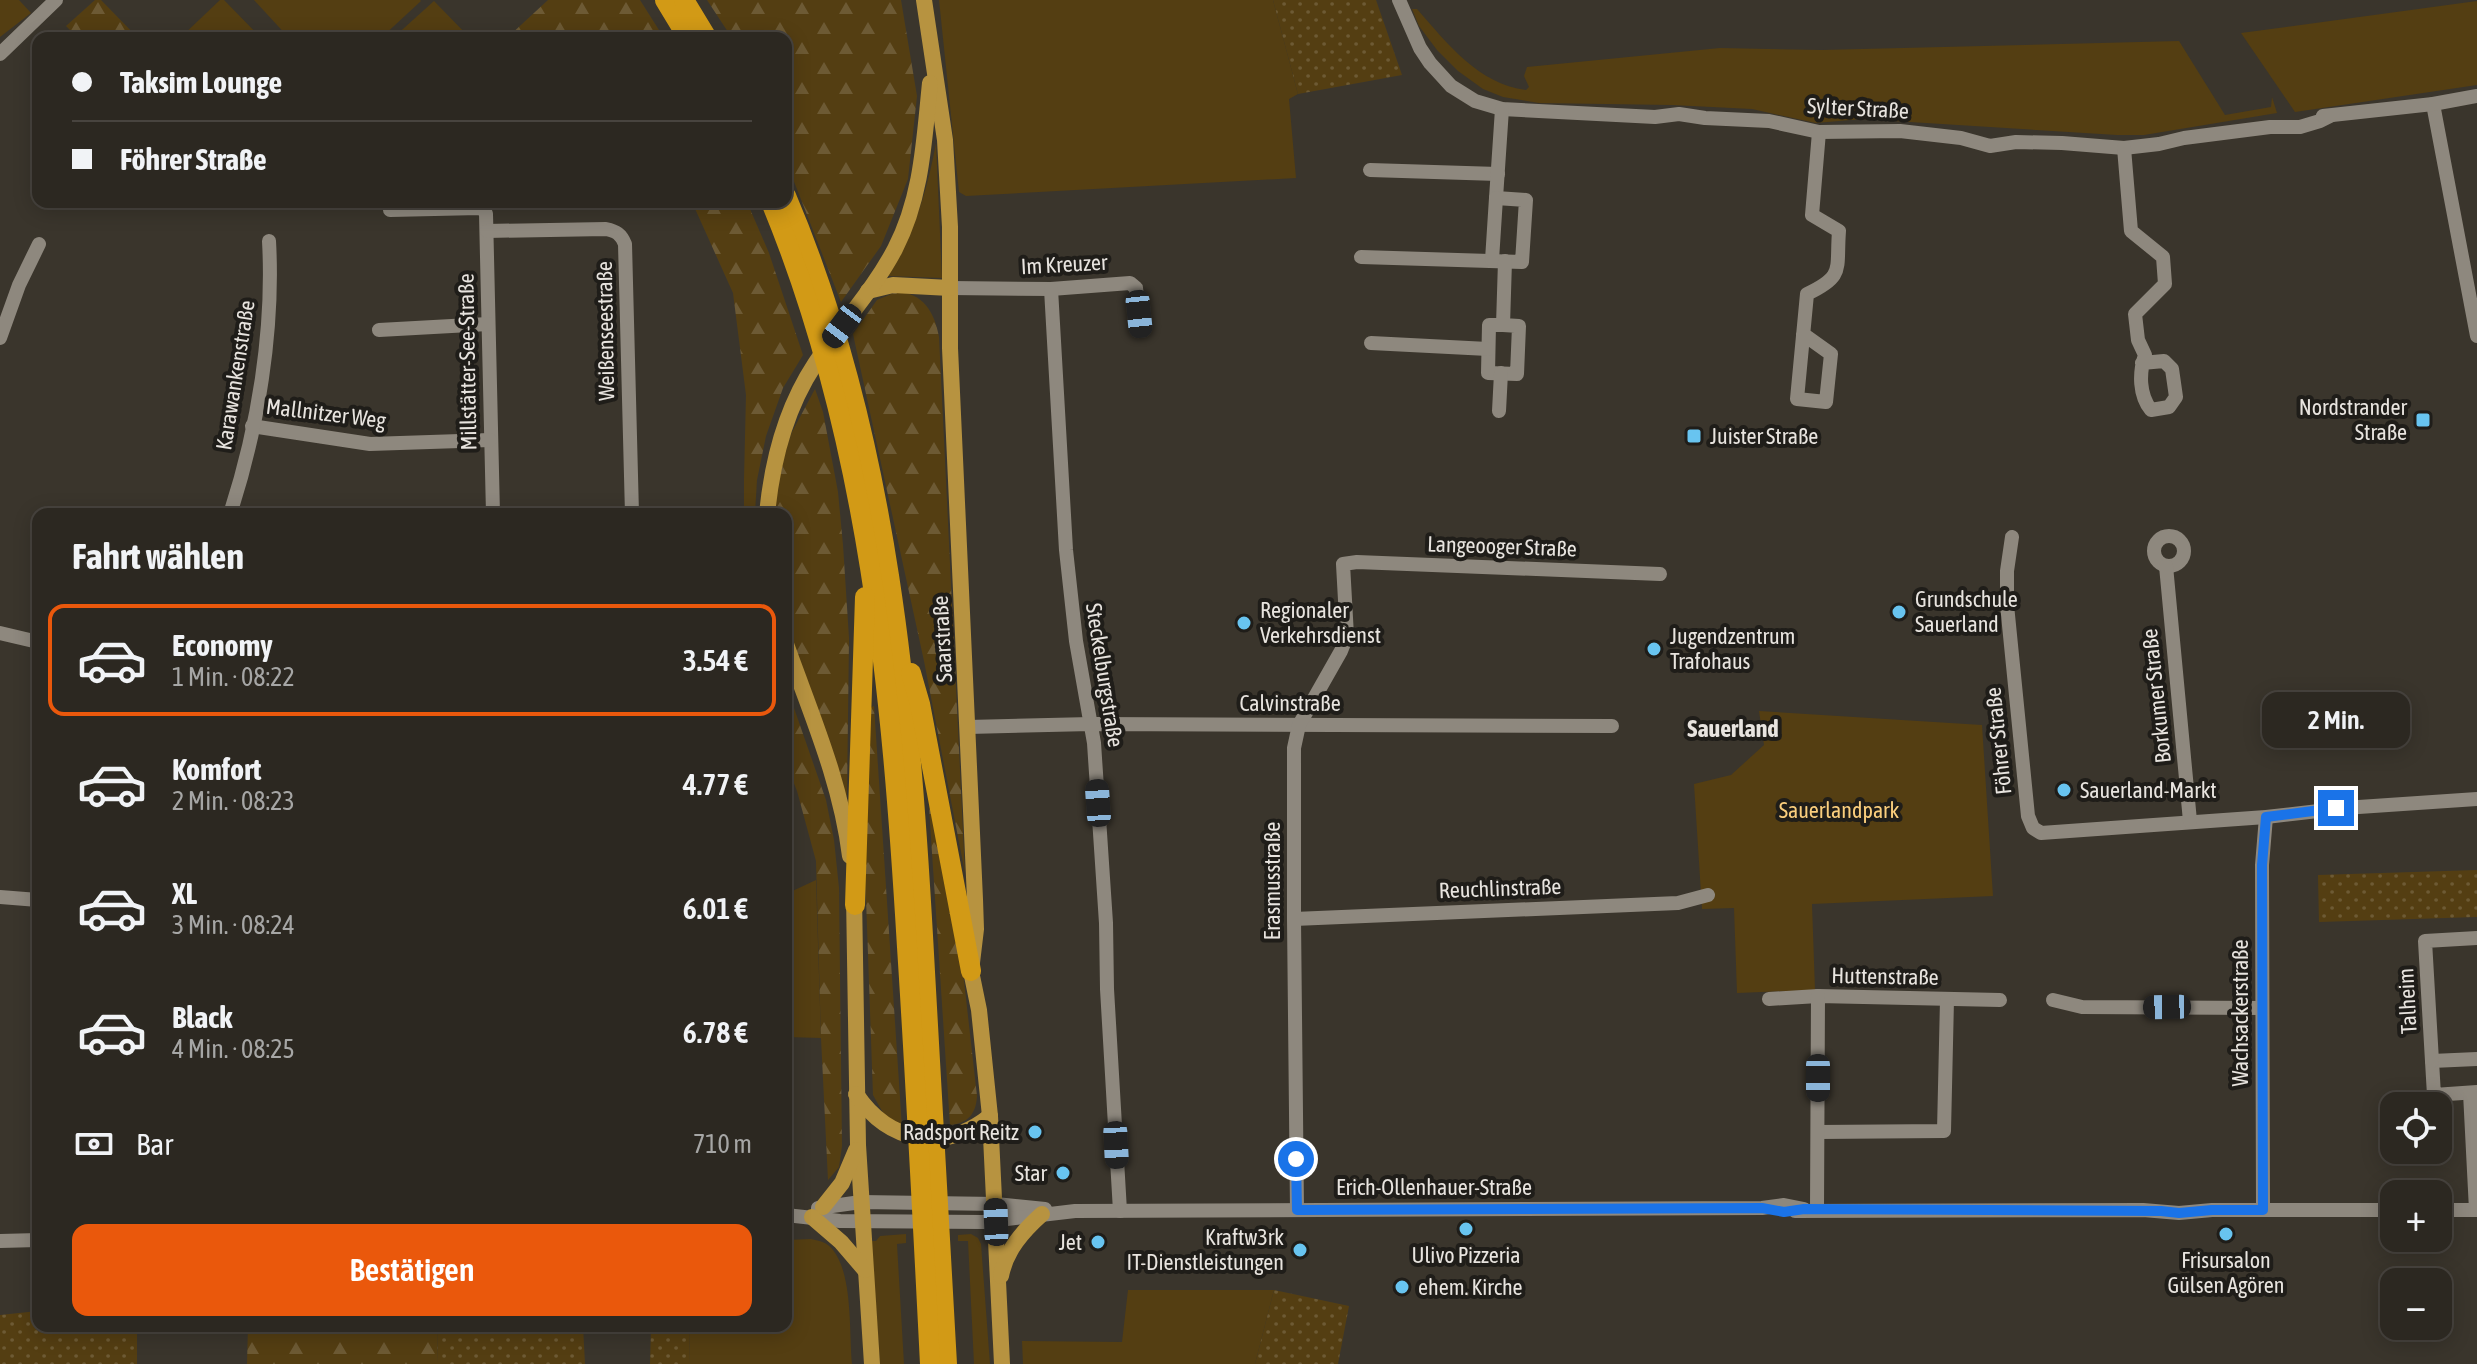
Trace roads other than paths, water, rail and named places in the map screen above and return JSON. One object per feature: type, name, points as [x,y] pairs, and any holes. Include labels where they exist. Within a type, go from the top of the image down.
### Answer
[{"type":"highway","points":[[665,0],[684,32]]},
{"type":"highway","points":[[684,0],[703,32]]},
{"type":"highway","points":[[773,208],[801,281],[832,381],[867,545],[883,654],[897,792],[947,1364]]},
{"type":"highway","points":[[790,208],[824,299],[852,395],[874,493],[896,624],[915,803],[930,1364]]},
{"type":"highway","points":[[855,905],[867,545]]},
{"type":"highway","points":[[896,624],[920,704],[971,971]]},
{"type":"main road","name":"Saarstraße","points":[[924,0],[945,140],[950,227],[950,348],[976,929],[971,971],[979,1010],[990,1116],[1002,1364]]},
{"type":"main road","name":"Saarstraße","points":[[768,508],[773,467],[791,412],[813,366],[880,276],[910,214],[921,173],[932,54]]},
{"type":"main road","points":[[868,291],[893,285],[950,288]]},
{"type":"main road","points":[[920,285],[934,296],[941,307],[950,348]]},
{"type":"main road","points":[[792,660],[830,764],[847,834],[855,905],[856,1094],[872,1364]]},
{"type":"main road","points":[[856,1094],[883,1124],[914,1137],[936,1139],[958,1135],[990,1116]]},
{"type":"main road","points":[[858,1145],[842,1183],[817,1212],[865,1270]]},
{"type":"main road","points":[[998,1289],[1009,1252],[1019,1236],[1050,1213]]},
{"type":"street","points":[[0,54],[56,0]]},
{"type":"street","name":"Sylter Straße","points":[[1399,0],[1420,48],[1443,76],[1467,87],[1485,103],[1502,109],[1655,117],[1679,114],[1769,121],[1819,132],[1900,131],[2124,148],[2270,127],[2289,120],[2477,96]]},
{"type":"street","points":[[2433,104],[2477,336]]},
{"type":"street","points":[[1502,109],[1496,198],[1503,325]]},
{"type":"street","points":[[1803,334],[1831,354],[1826,402],[1797,399],[1803,334],[1807,294],[1828,284],[1836,275],[1839,231],[1812,215],[1819,132]]},
{"type":"street","points":[[2124,148],[2131,231],[2163,257],[2165,284],[2135,314],[2138,340],[2145,355],[2142,363]]},
{"type":"street","points":[[1370,170],[1498,174]]},
{"type":"street","points":[[1361,257],[1522,262],[1526,200],[1496,198]]},
{"type":"street","name":"Millstätter-See-Straße","points":[[390,210],[484,210],[493,508]]},
{"type":"street","name":"Weißenseestraße","points":[[487,231],[606,229],[622,236],[625,244],[632,508]]},
{"type":"street","name":"Karawankenstraße","points":[[232,508],[252,426],[268,337],[271,285],[269,241]]},
{"type":"street","points":[[0,338],[19,285],[39,244]]},
{"type":"street","name":"Im Kreuzer","points":[[950,288],[1051,289],[1126,283],[1134,285],[1141,330]]},
{"type":"street","name":"Steckelburgstraße","points":[[1051,289],[1066,550],[1076,641],[1094,743],[1120,1211]]},
{"type":"street","points":[[379,330],[488,324]]},
{"type":"street","points":[[1489,325],[1503,325],[1519,326],[1517,374],[1488,373],[1489,325]]},
{"type":"street","points":[[1371,343],[1488,349]]},
{"type":"street","points":[[1499,411],[1501,373]]},
{"type":"street","name":"Mallnitzer Weg","points":[[252,426],[370,444],[490,440]]},
{"type":"street","name":"Föhrer Straße","points":[[2012,537],[2007,571],[2007,605],[2026,805],[2033,828],[2041,833],[2477,799]]},
{"type":"street","name":"Langeooger Straße","points":[[1343,564],[1357,562],[1660,574]]},
{"type":"street","name":"Erasmusstraße","points":[[1297,1210],[1294,748],[1299,725],[1347,636],[1343,564]]},
{"type":"street","name":"Borkumer Straße","points":[[2166,566],[2190,821]]},
{"type":"street","points":[[0,633],[32,641]]},
{"type":"street","name":"Calvinstraße","points":[[968,727],[1091,724],[1612,726]]},
{"type":"street","name":"Wachsackerstraße","points":[[2263,1210],[2262,865],[2266,817]]},
{"type":"street","name":"Reuchlinstraße","points":[[1294,919],[1669,903],[1708,895]]},
{"type":"street","points":[[0,897],[32,900]]},
{"type":"street","name":"Talheim","points":[[2477,938],[2425,941],[2434,1095],[2473,1092],[2477,1210]]},
{"type":"street","points":[[1810,1209],[1818,1132],[1818,996]]},
{"type":"street","name":"Huttenstraße","points":[[1769,999],[1818,996],[2000,1000]]},
{"type":"street","points":[[1818,1132],[1944,1131],[1947,1000]]},
{"type":"street","points":[[2053,1000],[2082,1007],[2262,1008]]},
{"type":"street","name":"Talheim","points":[[2432,1061],[2477,1059]]},
{"type":"street","name":"Erich-Ollenhauer-Straße","points":[[792,1215],[861,1202],[996,1204],[1050,1213]]},
{"type":"street","name":"Erich-Ollenhauer-Straße","points":[[817,1212],[862,1221],[996,1222],[1050,1213],[1120,1211],[1762,1208],[1784,1205],[1810,1209],[2161,1211],[2179,1206],[2212,1210],[2380,1210]]},
{"type":"street","points":[[2452,1210],[2477,1210]]},
{"type":"street","points":[[0,1241],[32,1240]]},
{"type":"place","name":"Nordstrander Straße","points":[[2423,420]]},
{"type":"place","name":"Juister Straße","points":[[1694,436]]},
{"type":"place","name":"Grundschule Sauerland","points":[[1899,612]]},
{"type":"place","name":"Regionaler Verkehrsdienst","points":[[1244,623]]},
{"type":"place","name":"Jugendzentrum Trafohaus","points":[[1654,649]]},
{"type":"place","name":"Sauerland-Markt","points":[[2064,790]]},
{"type":"place","name":"Radsport Reitz","points":[[1035,1132]]},
{"type":"place","name":"Star","points":[[1063,1173]]},
{"type":"place","name":"Ulivo Pizzeria","points":[[1466,1229]]},
{"type":"place","name":"Frisursalon Gülsen Agören","points":[[2226,1234]]},
{"type":"place","name":"Jet","points":[[1098,1242]]},
{"type":"place","name":"Kraftw3rk IT-Dienstleistungen","points":[[1300,1250]]},
{"type":"place","name":"ehem. Kirche","points":[[1402,1287]]},
{"type":"district","name":"Sauerland","points":[[1733,729]]},
{"type":"park label","name":"Sauerlandpark","points":[[1839,810]]}]
